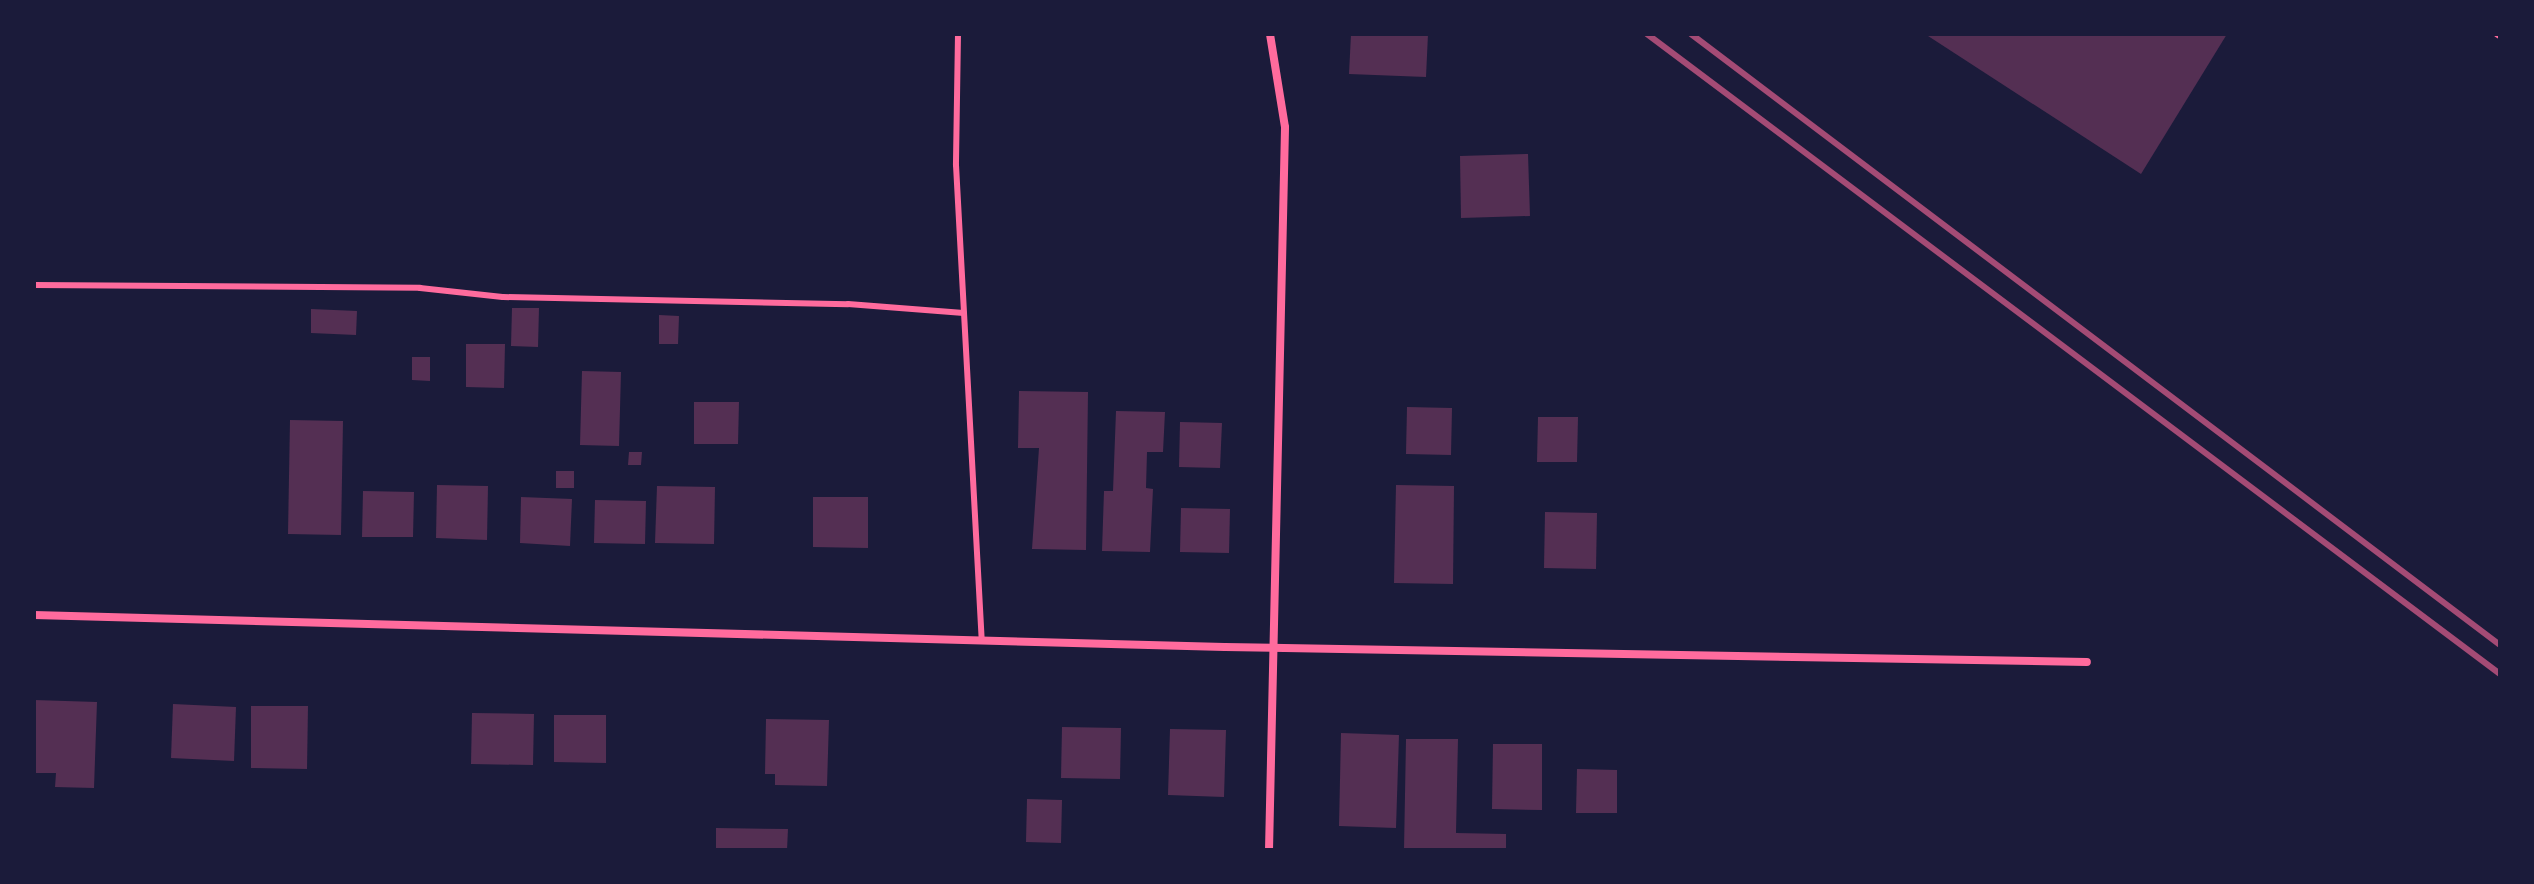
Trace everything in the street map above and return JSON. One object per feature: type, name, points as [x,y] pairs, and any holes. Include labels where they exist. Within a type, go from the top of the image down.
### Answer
[{"type":"street","points":[[1269,850],[1285,127],[1270,34]]},
{"type":"street","points":[[34,615],[1274,647],[2087,662]]},
{"type":"lane","points":[[958,34],[956,165],[982,638]]},
{"type":"lane","points":[[34,285],[420,288],[503,297],[848,304],[964,313]]},
{"type":"building","points":[[1351,34],[1428,34],[1426,77],[1349,74]]},
{"type":"building","points":[[1925,34],[2227,34],[2141,174]]},
{"type":"building","points":[[1528,154],[1530,216],[1461,218],[1460,156]]},
{"type":"building","points":[[512,308],[539,308],[538,347],[511,346]]},
{"type":"building","points":[[311,309],[357,311],[356,335],[311,333]]},
{"type":"building","points":[[659,315],[679,316],[678,344],[659,344]]},
{"type":"building","points":[[466,344],[505,344],[504,388],[466,387]]},
{"type":"building","points":[[412,357],[430,357],[430,381],[412,380]]},
{"type":"building","points":[[582,371],[621,372],[619,446],[580,445]]},
{"type":"building","points":[[1019,391],[1088,392],[1086,550],[1032,549],[1039,448],[1018,448]]},
{"type":"building","points":[[694,402],[739,402],[738,444],[694,444]]},
{"type":"building","points":[[1407,407],[1452,408],[1451,455],[1406,454]]},
{"type":"building","points":[[1116,411],[1165,412],[1163,452],[1147,452],[1146,488],[1153,489],[1150,552],[1102,551],[1104,491],[1113,491]]},
{"type":"building","points":[[1538,417],[1578,417],[1577,462],[1537,462]]},
{"type":"building","points":[[290,420],[343,421],[341,535],[288,534]]},
{"type":"building","points":[[1180,422],[1222,423],[1220,468],[1179,467]]},
{"type":"building","points":[[629,452],[642,452],[641,465],[628,465]]},
{"type":"building","points":[[556,471],[574,471],[574,488],[556,488]]},
{"type":"building","points":[[437,485],[488,486],[487,540],[436,538]]},
{"type":"building","points":[[1396,485],[1454,486],[1453,584],[1394,583]]},
{"type":"building","points":[[657,486],[715,487],[714,544],[655,543]]},
{"type":"building","points":[[363,491],[414,492],[413,537],[362,537]]},
{"type":"building","points":[[521,497],[572,499],[570,546],[520,543]]},
{"type":"building","points":[[813,497],[868,497],[868,548],[813,547]]},
{"type":"building","points":[[595,500],[646,501],[645,544],[594,543]]},
{"type":"building","points":[[1181,508],[1230,509],[1229,553],[1180,552]]},
{"type":"building","points":[[1545,512],[1597,513],[1596,569],[1544,568]]},
{"type":"building","points":[[34,700],[97,702],[94,788],[55,787],[56,773],[34,773]]},
{"type":"building","points":[[173,704],[236,707],[234,761],[171,758]]},
{"type":"building","points":[[251,706],[308,706],[307,769],[251,768]]},
{"type":"building","points":[[472,713],[534,714],[533,765],[471,764]]},
{"type":"building","points":[[554,715],[606,715],[606,763],[554,762]]},
{"type":"building","points":[[766,719],[829,720],[827,786],[775,785],[775,774],[765,774]]},
{"type":"building","points":[[1062,727],[1121,728],[1120,779],[1061,778]]},
{"type":"building","points":[[1170,729],[1226,730],[1224,797],[1168,795]]},
{"type":"building","points":[[1341,733],[1399,735],[1396,828],[1339,826]]},
{"type":"building","points":[[1406,739],[1458,739],[1456,833],[1506,834],[1506,850],[1404,850]]},
{"type":"building","points":[[1493,744],[1542,744],[1542,810],[1492,809]]},
{"type":"building","points":[[1577,769],[1617,770],[1617,813],[1576,813]]},
{"type":"building","points":[[1027,799],[1062,800],[1061,843],[1026,842]]},
{"type":"building","points":[[716,828],[788,829],[787,850],[716,850]]},
{"type":"railway","points":[[1647,34],[2500,674]]},
{"type":"railway","points":[[1691,34],[2500,645]]}]
